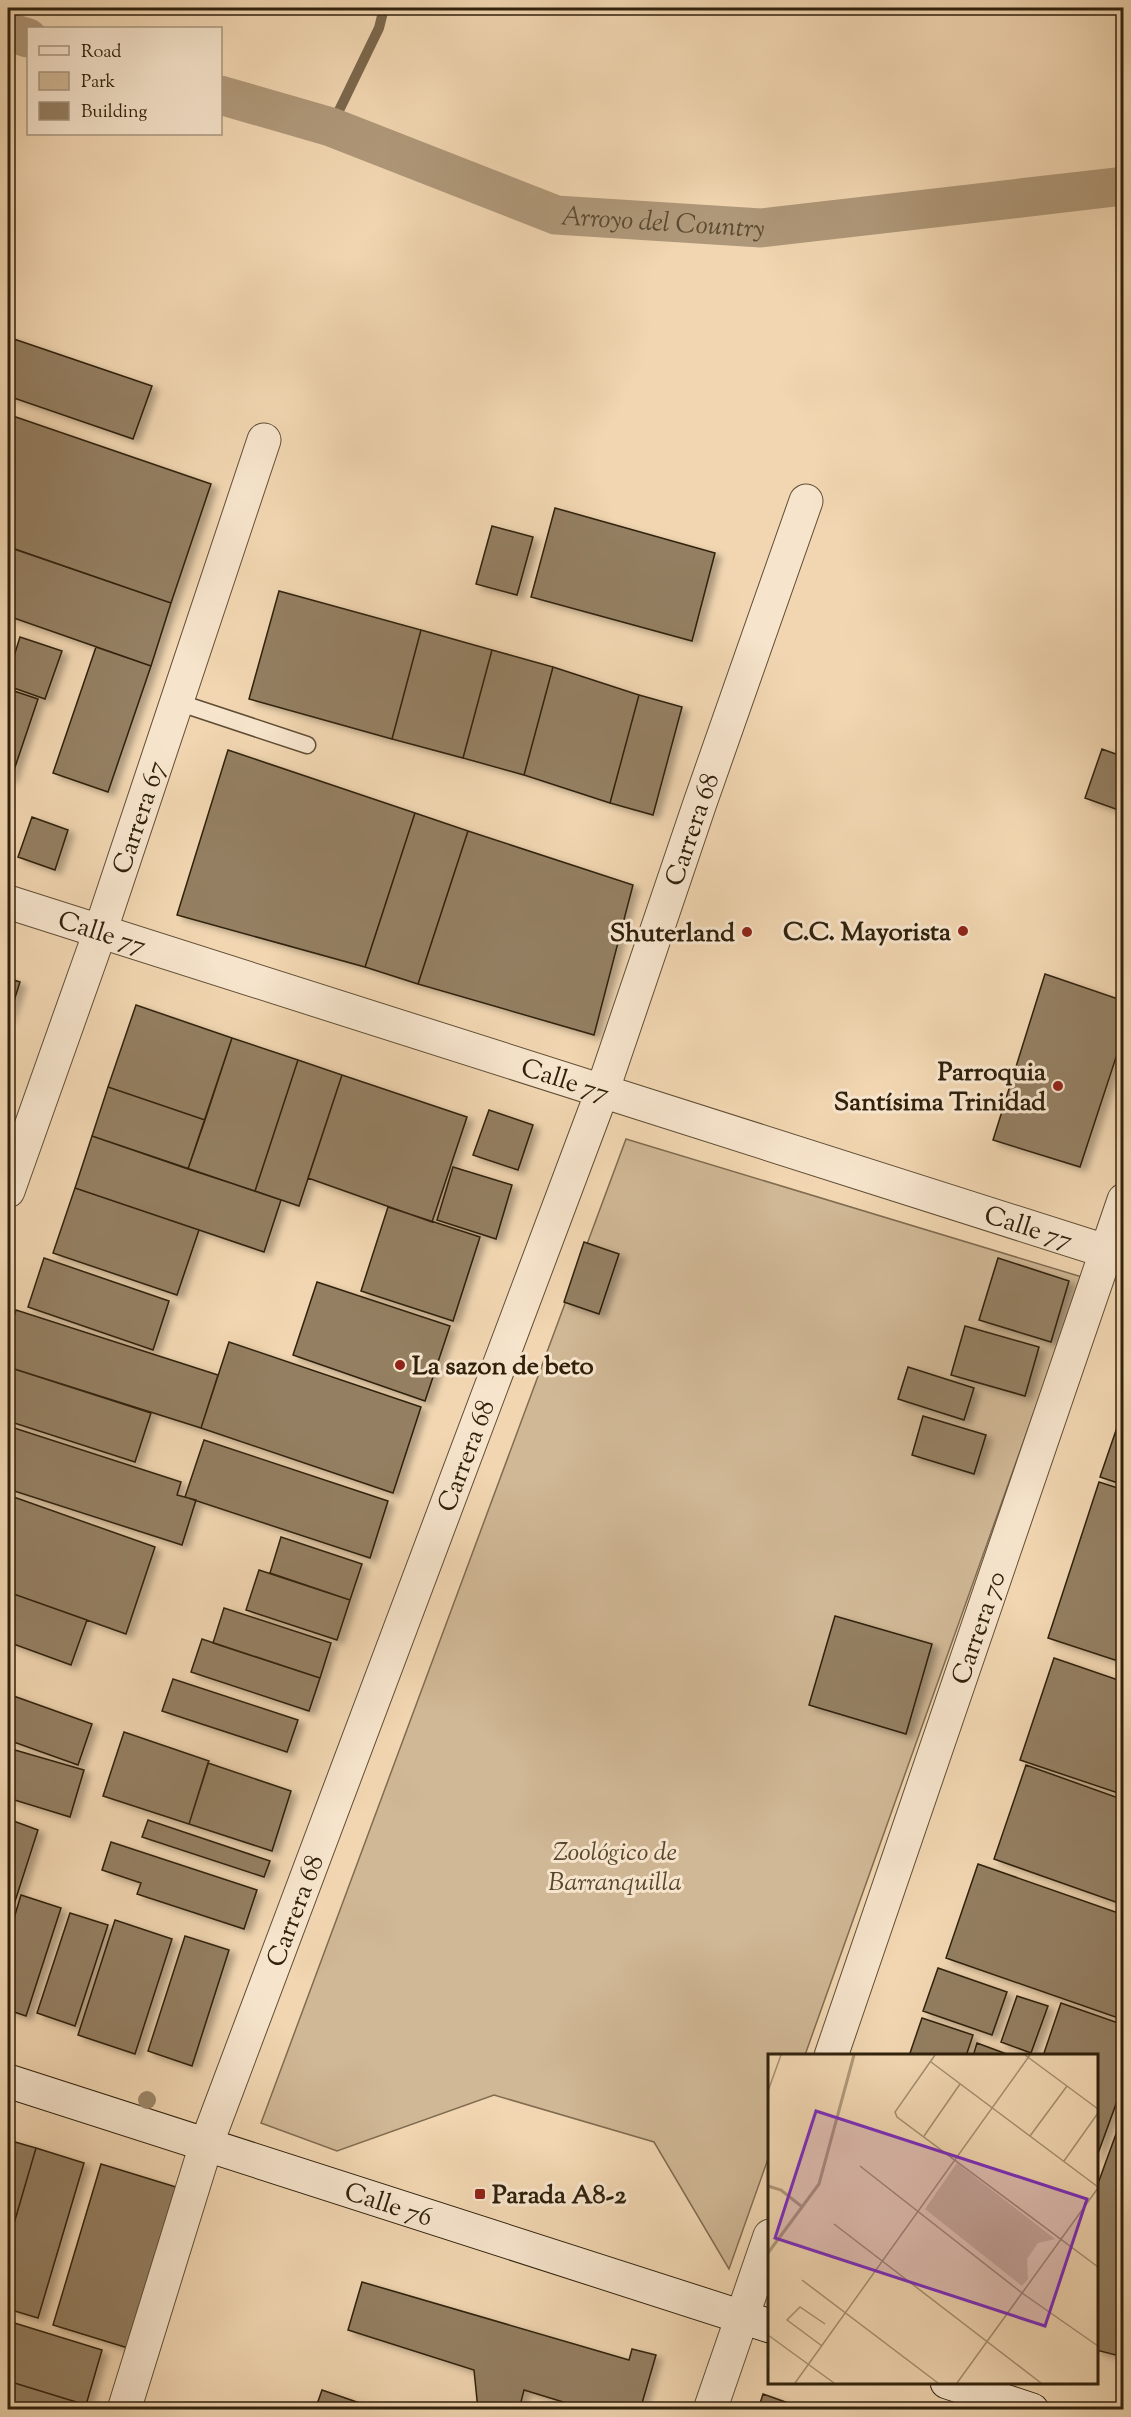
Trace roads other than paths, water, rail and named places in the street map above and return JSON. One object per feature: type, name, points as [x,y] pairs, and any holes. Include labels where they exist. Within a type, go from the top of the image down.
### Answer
[{"type":"street","name":"Carrera 67","points":[[8,1191],[100,932],[264,440]]},
{"type":"street","name":"Carrera 68","points":[[124,2409],[206,2145],[602,1092],[806,501]]},
{"type":"street","name":"Calle 77","points":[[8,902],[1115,1254]]},
{"type":"street","name":"Carrera 70","points":[[831,2054],[1115,1254],[1124,1200]]},
{"type":"street","name":"Calle 76","points":[[8,2081],[755,2322]]},
{"type":"street","points":[[710,2409],[755,2322],[768,2247]]},
{"type":"street","points":[[952,2384],[1032,2409]]},
{"type":"lane","points":[[177,702],[307,745]]},
{"type":"waterway","points":[[331,127],[379,28],[384,8]]},
{"type":"waterway","name":"Arroyo del Country","points":[[8,32],[27,38]]},
{"type":"waterway","name":"Arroyo del Country","points":[[222,96],[331,127],[556,215],[761,228],[1124,186]]},
{"type":"place","name":"C.C. Mayorista","points":[[963,931]]},
{"type":"place","name":"Shuterland","points":[[747,932]]},
{"type":"place","name":"Parroquia Santísima Trinidad","points":[[1058,1086]]},
{"type":"place","name":"La sazon de beto","points":[[400,1365]]},
{"type":"place","name":"Parada A8-2","points":[[480,2194]]},
{"type":"park label","name":"Zoológico de Barranquilla","points":[[615,1866]]}]
